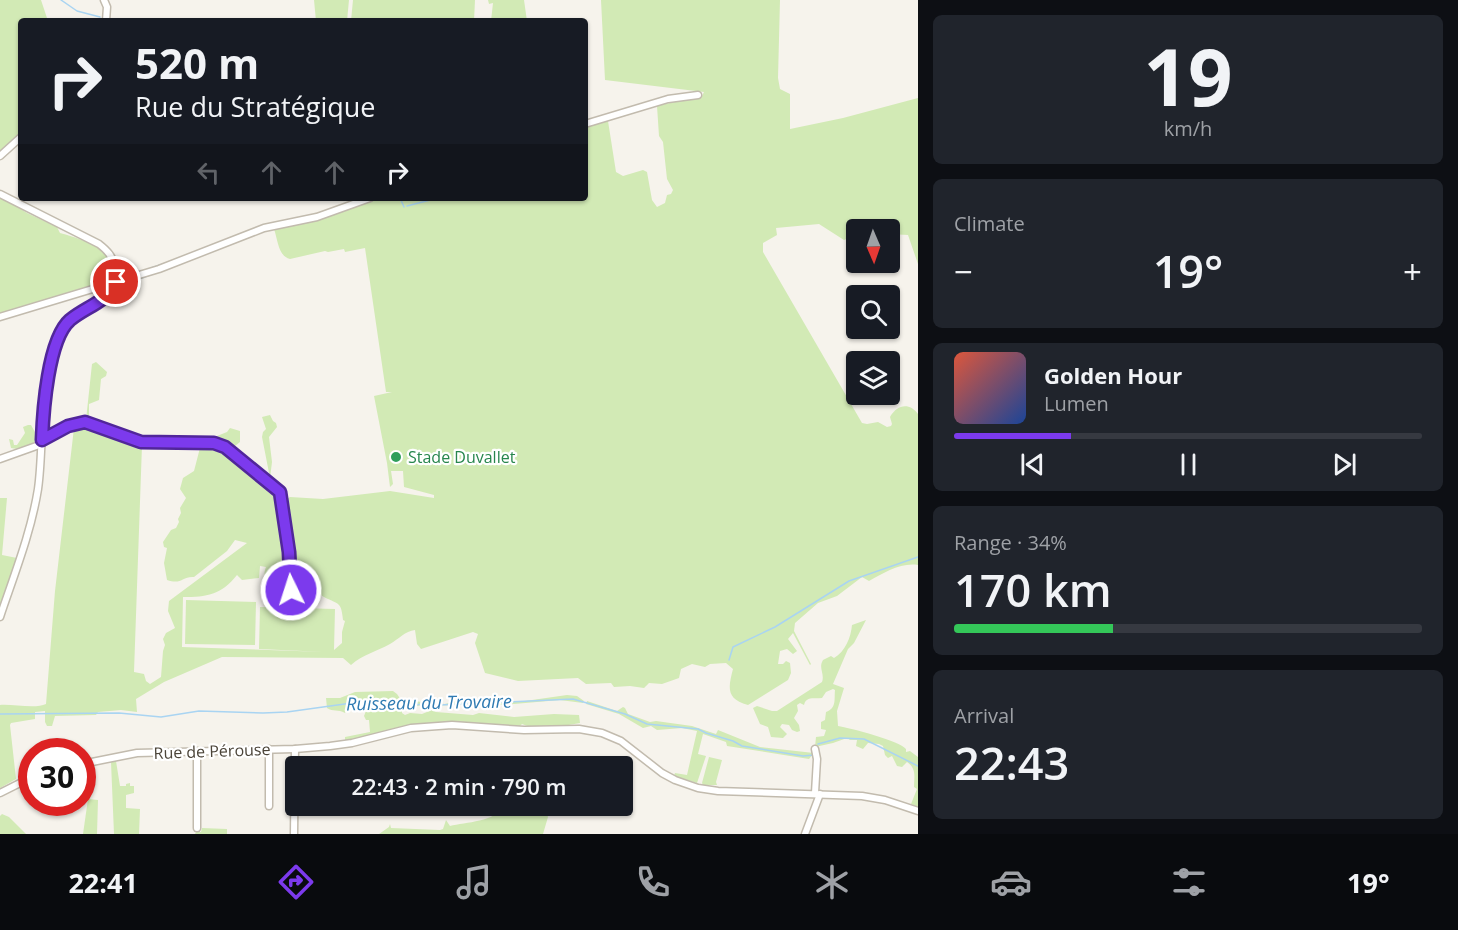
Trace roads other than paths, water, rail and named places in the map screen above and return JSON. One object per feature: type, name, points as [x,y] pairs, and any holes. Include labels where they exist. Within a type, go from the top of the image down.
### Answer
[{"type":"street","points":[[104,0],[107,7],[106,18]]},
{"type":"street","points":[[588,123],[668,99],[698,95]]},
{"type":"street","points":[[0,156],[18,139]]},
{"type":"street","points":[[0,194],[103,247],[114,261],[116,271],[116,282],[111,292],[68,322],[60,334],[47,378],[33,514],[0,617]]},
{"type":"street","points":[[0,317],[159,269],[264,228],[317,217],[362,201]]},
{"type":"street","points":[[101,287],[105,297]]},
{"type":"street","points":[[0,459],[42,442],[68,426],[85,422],[141,442],[207,442],[225,447],[280,492],[293,596]]},
{"type":"street","name":"Rue de Pérouse","points":[[96,761],[129,754],[296,749],[342,744],[411,728],[452,725],[524,730],[579,729],[602,733],[621,741],[662,773],[689,785],[718,791],[774,791],[871,797],[918,811]]},
{"type":"street","points":[[269,806],[270,749]]},
{"type":"street","points":[[294,834],[296,749]]},
{"type":"street","points":[[804,834],[817,793],[815,749]]},
{"type":"street","points":[[196,751],[197,828]]},
{"type":"street","points":[[0,793],[18,784]]},
{"type":"waterway","points":[[61,0],[77,11],[100,17]]},
{"type":"waterway","points":[[401,201],[404,207]]},
{"type":"waterway","points":[[407,206],[426,201]]},
{"type":"waterway","points":[[182,263],[203,255]]},
{"type":"waterway","points":[[151,268],[172,261]]},
{"type":"waterway","points":[[122,285],[153,274]]},
{"type":"waterway","points":[[729,660],[733,647],[775,627],[849,581],[918,557]]},
{"type":"waterway","name":"Ruisseau du Trovaire","points":[[0,714],[119,713],[161,717],[199,711],[287,712],[359,702],[373,707],[400,704],[439,705],[573,699],[625,714],[647,724],[698,729],[742,746],[803,756],[814,755]]},
{"type":"waterway","name":"Ruisseau du Trovaire","points":[[818,744],[840,738],[864,739],[918,766]]},
{"type":"place","name":"Stade Duvallet","points":[[396,457]]}]
